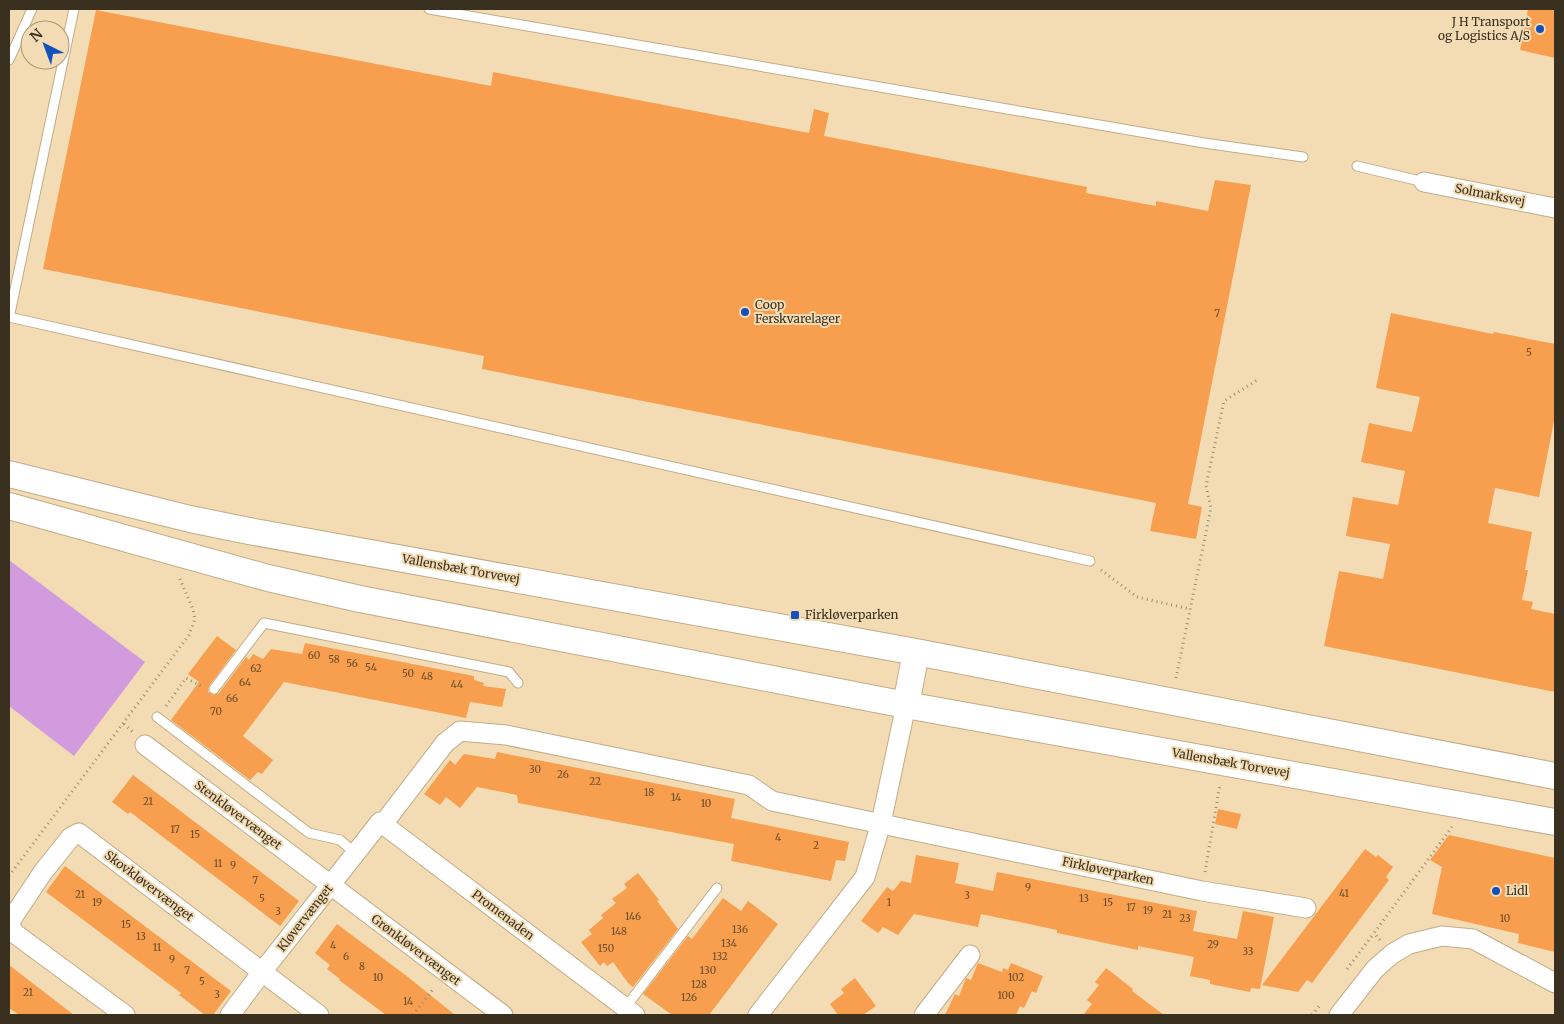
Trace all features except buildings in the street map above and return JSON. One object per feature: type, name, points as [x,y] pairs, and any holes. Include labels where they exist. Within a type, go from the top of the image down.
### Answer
[{"type":"street","name":"Solmarksvej","points":[[1424,182],[1555,208]]},
{"type":"street","name":"Vallensbæk Torvevej","points":[[9,474],[200,521],[916,652],[1555,776]]},
{"type":"street","name":"Vallensbæk Torvevej","points":[[9,506],[268,578],[341,595],[906,705],[1555,822]]},
{"type":"street","points":[[758,1015],[865,877],[881,823],[916,652]]},
{"type":"street","name":"Firkløverparken","points":[[381,823],[446,743],[460,731],[506,735],[749,785],[772,801],[1202,891],[1306,908]]},
{"type":"street","name":"Stenkløvervænget","points":[[145,745],[330,885]]},
{"type":"street","name":"Kløvervænget","points":[[230,1015],[330,885],[381,823]]},
{"type":"street","name":"Promenaden","points":[[381,823],[630,1011]]},
{"type":"street","name":"Skovkløvervænget","points":[[126,1015],[14,933],[9,923],[43,872],[71,836],[79,833],[262,972]]},
{"type":"street","name":"Grønkløvervænget","points":[[330,885],[502,1015]]},
{"type":"street","points":[[1340,1015],[1375,969],[1392,954],[1410,944],[1442,936],[1473,939],[1555,983]]},
{"type":"street","points":[[924,1015],[970,955]]},
{"type":"street","points":[[262,972],[318,1015]]},
{"type":"lane","points":[[9,60],[32,9]]},
{"type":"lane","points":[[74,9],[9,317],[1090,562]]},
{"type":"lane","points":[[429,9],[1204,143],[1303,157]]},
{"type":"lane","points":[[1357,166],[1424,182]]},
{"type":"lane","points":[[214,689],[264,624],[509,672],[518,683]]},
{"type":"lane","points":[[157,717],[309,833],[340,840],[356,853]]},
{"type":"lane","name":"Promenaden","points":[[630,1011],[717,888]]},
{"type":"path","points":[[1171,701],[1211,508],[1206,486],[1224,401],[1259,380]]},
{"type":"path","points":[[1090,562],[1138,597],[1190,609]]},
{"type":"path","points":[[9,876],[190,636],[195,619],[193,609],[177,572]]},
{"type":"path","points":[[157,717],[186,678],[206,688],[214,689]]},
{"type":"path","points":[[1202,891],[1221,779]]},
{"type":"path","points":[[1392,954],[1374,933],[1456,821]]},
{"type":"path","points":[[413,1015],[446,972]]},
{"type":"shaded area","points":[[9,560],[145,662],[74,756],[9,706]]},
{"type":"place","name":"J H Transport og Logistics A/S","points":[[1540,29]]},
{"type":"place","name":"Coop Ferskvarelager","points":[[745,312]]},
{"type":"place","name":"Firkløverparken","points":[[795,615]]},
{"type":"place","name":"Lidl","points":[[1496,891]]}]
